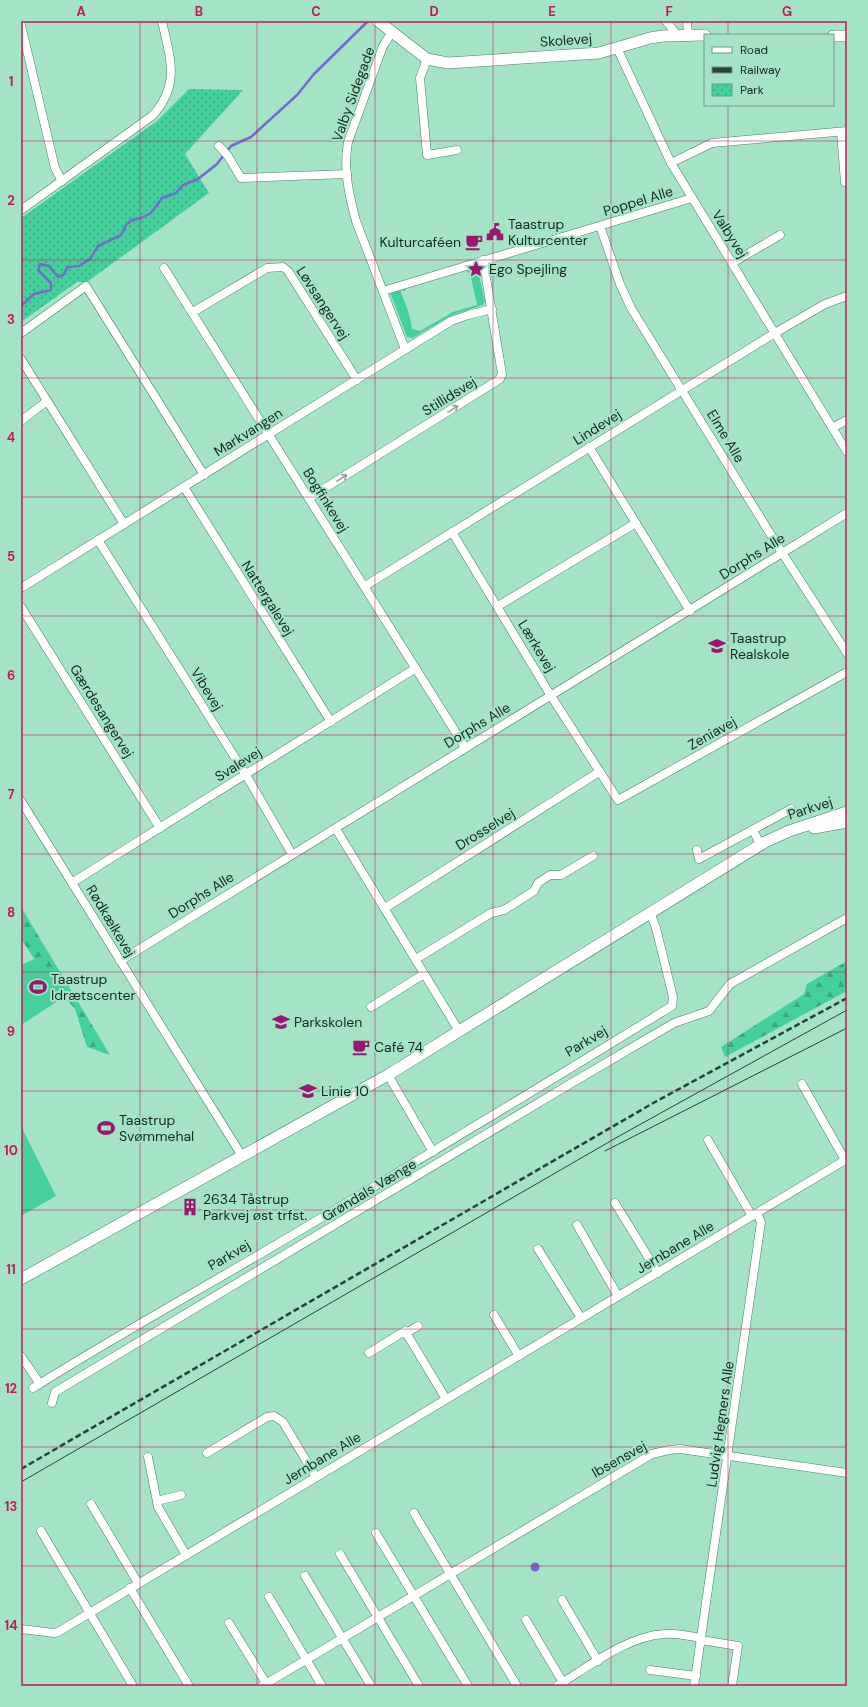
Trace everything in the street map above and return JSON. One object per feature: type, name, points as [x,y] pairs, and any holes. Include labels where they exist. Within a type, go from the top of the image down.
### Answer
[{"type":"street","points":[[21,210],[152,116],[163,105],[172,76],[172,60],[162,21]]},
{"type":"street","name":"Skolevej","points":[[378,21],[427,59],[448,63],[599,53],[650,38],[682,35],[704,35]]},
{"type":"street","points":[[666,21],[682,35],[687,21]]},
{"type":"street","points":[[21,25],[55,168],[62,181]]},
{"type":"street","name":"Valby Sidegade","points":[[392,32],[383,46],[348,142],[345,158],[356,221],[406,349]]},
{"type":"street","points":[[834,36],[847,36]]},
{"type":"street","name":"Valbyvej","points":[[617,48],[671,163],[847,452]]},
{"type":"street","points":[[427,59],[420,78],[427,155],[457,150]]},
{"type":"street","points":[[671,163],[712,143],[844,132],[845,182]]},
{"type":"street","points":[[223,151],[241,178],[347,174]]},
{"type":"street","name":"Poppel Alle","points":[[384,291],[692,198]]},
{"type":"street","name":"Elme Alle","points":[[600,226],[623,294],[782,552],[847,653]]},
{"type":"street","points":[[732,263],[780,235]]},
{"type":"street","name":"Stillidsvej","points":[[309,498],[497,382],[502,374],[483,260]]},
{"type":"street","name":"Løvsangervej","points":[[193,312],[267,268],[274,266],[282,267],[288,271],[357,380]]},
{"type":"street","name":"Bogfinkevej","points":[[164,268],[465,747]]},
{"type":"street","points":[[21,333],[86,286],[204,474]]},
{"type":"street","name":"Lindevej","points":[[365,586],[774,333],[825,304],[847,296]]},
{"type":"street","name":"Markvangen","points":[[21,588],[451,321],[468,314],[492,309]]},
{"type":"street","points":[[21,359],[124,524]]},
{"type":"street","points":[[21,421],[47,401]]},
{"type":"street","points":[[832,428],[847,420]]},
{"type":"street","points":[[589,447],[690,611]]},
{"type":"street","name":"Nattergalevej","points":[[184,487],[330,722]]},
{"type":"street","name":"Dorphs Alle","points":[[120,961],[847,513]]},
{"type":"street","points":[[498,606],[636,523]]},
{"type":"street","name":"Lærkevej","points":[[452,532],[599,772]]},
{"type":"street","name":"Vibevej","points":[[98,540],[246,775],[292,854]]},
{"type":"street","name":"Gærdesangervej","points":[[21,607],[160,828]]},
{"type":"street","name":"Svalevej","points":[[73,882],[416,668]]},
{"type":"street","name":"Zeniavej","points":[[599,772],[616,798],[619,800],[847,672]]},
{"type":"street","name":"Drosselvej","points":[[385,908],[599,772]]},
{"type":"street","name":"Rødkælkevej","points":[[21,802],[73,882],[120,961],[242,1156]]},
{"type":"street","name":"Parkvej","points":[[696,850],[699,860],[791,809]]},
{"type":"street","name":"Parkvej","points":[[21,1279],[388,1075],[765,842],[789,831],[847,812]]},
{"type":"street","name":"Parkvej","points":[[762,845],[806,830],[847,822]]},
{"type":"street","points":[[336,829],[459,1031]]},
{"type":"street","points":[[753,830],[762,845]]},
{"type":"street","points":[[416,959],[491,913],[504,910],[534,891],[538,883],[550,875],[561,875],[593,856]]},
{"type":"street","name":"Parkvej","points":[[21,1356],[36,1386],[121,1333],[286,1239],[433,1152],[672,1006],[671,991],[656,928],[650,912]]},
{"type":"street","name":"Grøndals Vænge","points":[[52,1403],[55,1392],[674,1023],[709,1011],[730,984],[847,918]]},
{"type":"street","points":[[371,1007],[424,974]]},
{"type":"street","points":[[388,1075],[433,1152]]},
{"type":"street","name":"Jernbane Alle","points":[[21,1629],[56,1633],[846,1160],[802,1084]]},
{"type":"street","points":[[708,1140],[755,1214]]},
{"type":"street","points":[[615,1203],[658,1273]]},
{"type":"street","name":"Ludvig Hegners Alle","points":[[694,1686],[761,1222],[755,1214]]},
{"type":"street","points":[[577,1225],[618,1296]]},
{"type":"street","points":[[538,1249],[581,1318]]},
{"type":"street","points":[[494,1315],[519,1356]]},
{"type":"street","points":[[369,1352],[405,1331],[406,1333],[418,1326]]},
{"type":"street","points":[[406,1333],[446,1399]]},
{"type":"street","points":[[207,1453],[267,1417],[274,1416],[284,1422],[316,1477]]},
{"type":"street","name":"Ibsensvej","points":[[230,1624],[264,1685],[652,1454],[669,1450],[680,1450],[847,1473]]},
{"type":"street","points":[[148,1456],[158,1507],[186,1555]]},
{"type":"street","points":[[157,1501],[181,1495]]},
{"type":"street","points":[[91,1504],[138,1584]]},
{"type":"street","points":[[414,1513],[517,1686]]},
{"type":"street","points":[[41,1531],[88,1613],[133,1686]]},
{"type":"street","points":[[376,1533],[468,1686]]},
{"type":"street","points":[[340,1554],[418,1684]]},
{"type":"street","points":[[305,1576],[370,1686]]},
{"type":"street","points":[[130,1588],[189,1686]]},
{"type":"street","points":[[269,1597],[322,1686]]},
{"type":"street","points":[[562,1600],[598,1661]]},
{"type":"street","points":[[526,1620],[562,1685],[598,1661],[642,1638],[666,1634],[738,1646],[732,1686]]},
{"type":"street","points":[[650,1670],[696,1676]]},
{"type":"green space","points":[[189,89],[243,90],[185,154],[209,193],[87,282],[77,282],[21,322],[21,218],[157,121]]},
{"type":"green space","points":[[477,267],[485,301],[483,305],[452,315],[413,338],[407,337],[390,292],[406,288],[405,291],[401,290],[401,293],[406,305],[412,329],[420,331],[453,312],[477,305],[470,273],[466,271]]},
{"type":"green space","points":[[21,907],[110,1055],[87,1047],[75,1009],[47,978],[21,939]]},
{"type":"green space","name":"Taastrup Idrætscenter","points":[[34,959],[64,997],[21,1025],[21,965]]},
{"type":"green space","points":[[847,961],[847,991],[725,1057],[721,1047],[804,994],[807,984]]},
{"type":"green space","points":[[21,1126],[56,1196],[21,1216]]},
{"type":"water","points":[[535,1562],[540,1567],[535,1572],[530,1567]]},
{"type":"waterway","points":[[21,306],[34,294],[51,290],[51,283],[38,270],[40,264],[49,266],[58,277],[63,275],[68,267],[79,266],[90,259],[98,246],[121,235],[126,225],[132,220],[141,218],[151,213],[162,198],[176,193],[183,185],[198,179],[217,164],[231,146],[251,137],[297,95],[314,74],[367,22]]},
{"type":"tram line","points":[[21,1482],[621,1135],[847,1010]]},
{"type":"tram line","points":[[605,1151],[847,1028]]},
{"type":"railway","points":[[21,1469],[655,1102],[847,998]]},
{"type":"place","name":"Taastrup Kulturcenter","points":[[495,232]]},
{"type":"place","name":"Kulturcaféen","points":[[474,242]]},
{"type":"place","name":"Ego Spejling","points":[[476,269]]},
{"type":"place","name":"Taastrup Realskole","points":[[717,646]]},
{"type":"place","name":"Taastrup Idrætscenter","points":[[38,987]]},
{"type":"place","name":"Parkskolen","points":[[281,1022]]},
{"type":"place","name":"Café 74","points":[[361,1047]]},
{"type":"place","name":"Linie 10","points":[[308,1091]]},
{"type":"place","name":"Taastrup Svømmehal","points":[[106,1128]]},
{"type":"place","name":"2634 Tåstrup Parkvej øst trfst.","points":[[190,1207]]}]
